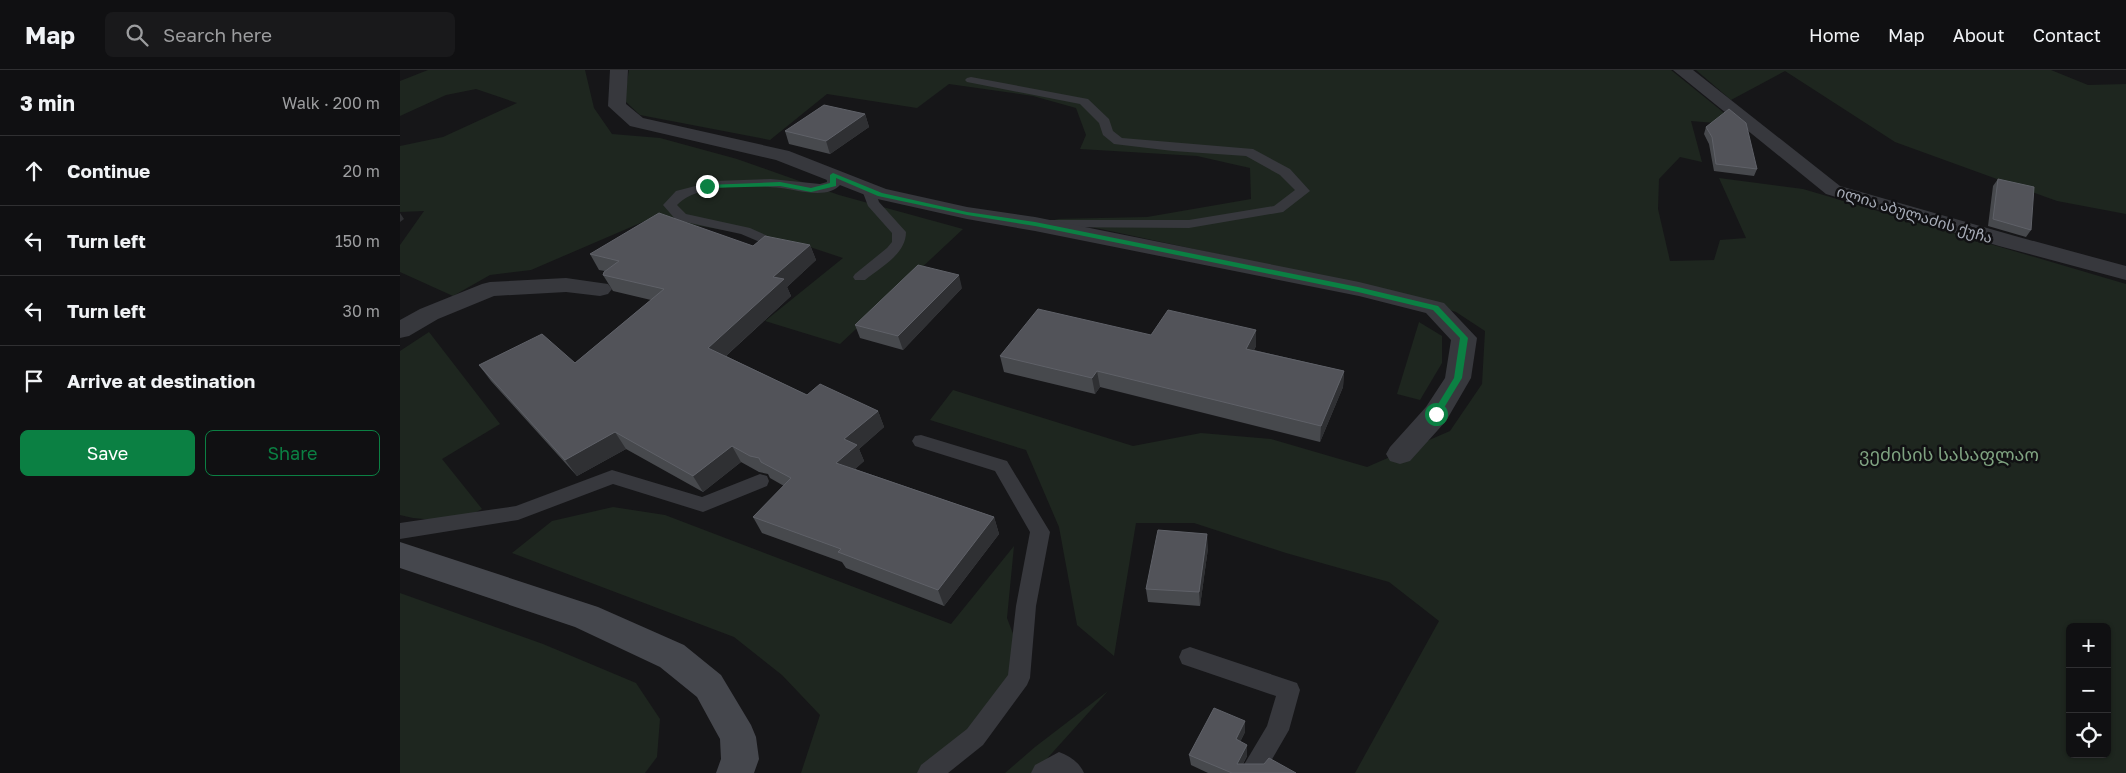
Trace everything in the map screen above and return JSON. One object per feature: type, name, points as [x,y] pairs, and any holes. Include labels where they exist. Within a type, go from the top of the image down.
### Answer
[{"type":"main road","points":[[400,555],[586,617],[672,656],[709,686],[728,718],[738,737],[740,759],[735,773]]},
{"type":"street","points":[[619,70],[617,106],[637,122],[782,155],[880,194],[967,214],[1035,224],[1358,289],[1435,308],[1464,338],[1458,378],[1436,414],[1400,454]]},
{"type":"street","name":"ილია აბულაძის ქუჩა","points":[[1682,70],[1833,190],[2126,273]]},
{"type":"street","points":[[400,330],[429,314],[490,289],[566,285],[600,289]]},
{"type":"lane","points":[[971,80],[1084,101],[1105,122],[1107,132],[1118,141],[1248,152],[1285,172],[1303,191],[1278,209],[1189,224],[1035,224]]},
{"type":"lane","points":[[776,245],[745,231],[681,217],[670,204],[682,193],[707,186],[780,184],[811,190],[826,188],[834,184],[833,175]]},
{"type":"lane","points":[[860,277],[892,252],[899,242],[899,232],[873,203],[869,190]]},
{"type":"lane","points":[[921,440],[1001,466],[1040,532],[1026,606],[1019,678],[975,737],[930,773]]},
{"type":"lane","points":[[400,531],[518,513],[612,477],[703,505],[760,481]]},
{"type":"lane","points":[[1190,657],[1289,690],[1277,730],[1251,773]]},
{"type":"lane","points":[[1043,773],[1060,763],[1072,773]]},
{"type":"green space","points":[[428,70],[585,70],[594,108],[612,134],[660,138],[737,159],[839,195],[963,229],[840,344],[765,321],[843,258],[795,242],[652,218],[531,270],[490,275],[453,296],[400,272],[400,245],[424,211],[400,212],[400,146],[443,137],[517,103],[476,89],[446,95],[400,116],[400,81]]},
{"type":"green space","name":"ვეძისის სასაფლაო","points":[[629,70],[1671,70],[1739,125],[1691,121],[1702,162],[1680,157],[1659,179],[1658,209],[1670,261],[1714,260],[1720,240],[1746,238],[1719,178],[1803,189],[2126,284],[2126,773],[1355,773],[1439,621],[1389,582],[1286,553],[1194,523],[1136,523],[1114,656],[1077,625],[1059,527],[1026,450],[930,420],[953,390],[1133,446],[1201,433],[1271,439],[1367,467],[1450,431],[1482,384],[1485,331],[1456,312],[1395,292],[1054,219],[1147,217],[1251,199],[1250,168],[1197,156],[1080,149],[1086,135],[1076,108],[1033,96],[949,84],[917,108],[827,94],[770,140],[640,115],[624,100]]},
{"type":"green space","points":[[1696,70],[2051,70],[2088,85],[2126,84],[2126,214],[2057,201],[1895,142],[1785,71],[1731,100]]},
{"type":"green space","points":[[1419,322],[1442,336],[1442,363],[1420,400],[1397,394]]},
{"type":"green space","points":[[429,332],[500,424],[442,459],[482,509],[456,522],[400,515],[400,351]]},
{"type":"green space","points":[[613,507],[665,515],[951,624],[1014,546],[1007,618],[1023,660],[992,711],[921,773],[801,773],[820,715],[782,675],[734,637],[512,553],[552,521]]},
{"type":"green space","points":[[400,593],[543,644],[636,683],[660,719],[657,757],[645,773],[400,773]]},
{"type":"green space","points":[[1108,691],[1034,773],[1005,773],[1035,747]]},
{"type":"building","points":[[824,105],[865,114],[826,141],[785,131]]},
{"type":"building","points":[[1729,109],[1746,123],[1757,169],[1716,164],[1712,137],[1706,127]]},
{"type":"building","points":[[1998,179],[2034,187],[2031,230],[1993,219]]},
{"type":"building","points":[[659,213],[753,246],[765,236],[810,245],[773,277],[784,279],[708,348],[807,395],[820,384],[878,411],[844,439],[857,445],[836,463],[994,517],[938,590],[838,552],[841,549],[753,517],[791,478],[761,462],[759,458],[750,456],[732,446],[693,476],[615,432],[565,460],[479,365],[542,334],[575,363],[664,289],[603,275],[604,272],[619,261],[590,254]]},
{"type":"building","points":[[918,265],[959,275],[898,336],[855,325]]},
{"type":"building","points":[[1038,309],[1151,335],[1168,310],[1256,330],[1246,349],[1344,371],[1321,426],[1097,371],[1092,378],[1000,356]]},
{"type":"building","points":[[1158,530],[1207,534],[1199,592],[1146,589]]},
{"type":"building","points":[[1214,708],[1245,721],[1236,739],[1247,745],[1237,764],[1264,764],[1269,758],[1296,773],[1232,773],[1189,755]]},
{"type":"route","points":[[707,186],[780,184],[811,190],[826,188],[834,184],[833,175],[880,194],[967,214],[1035,224],[1358,289],[1435,308],[1464,338],[1458,378],[1436,414]]}]
